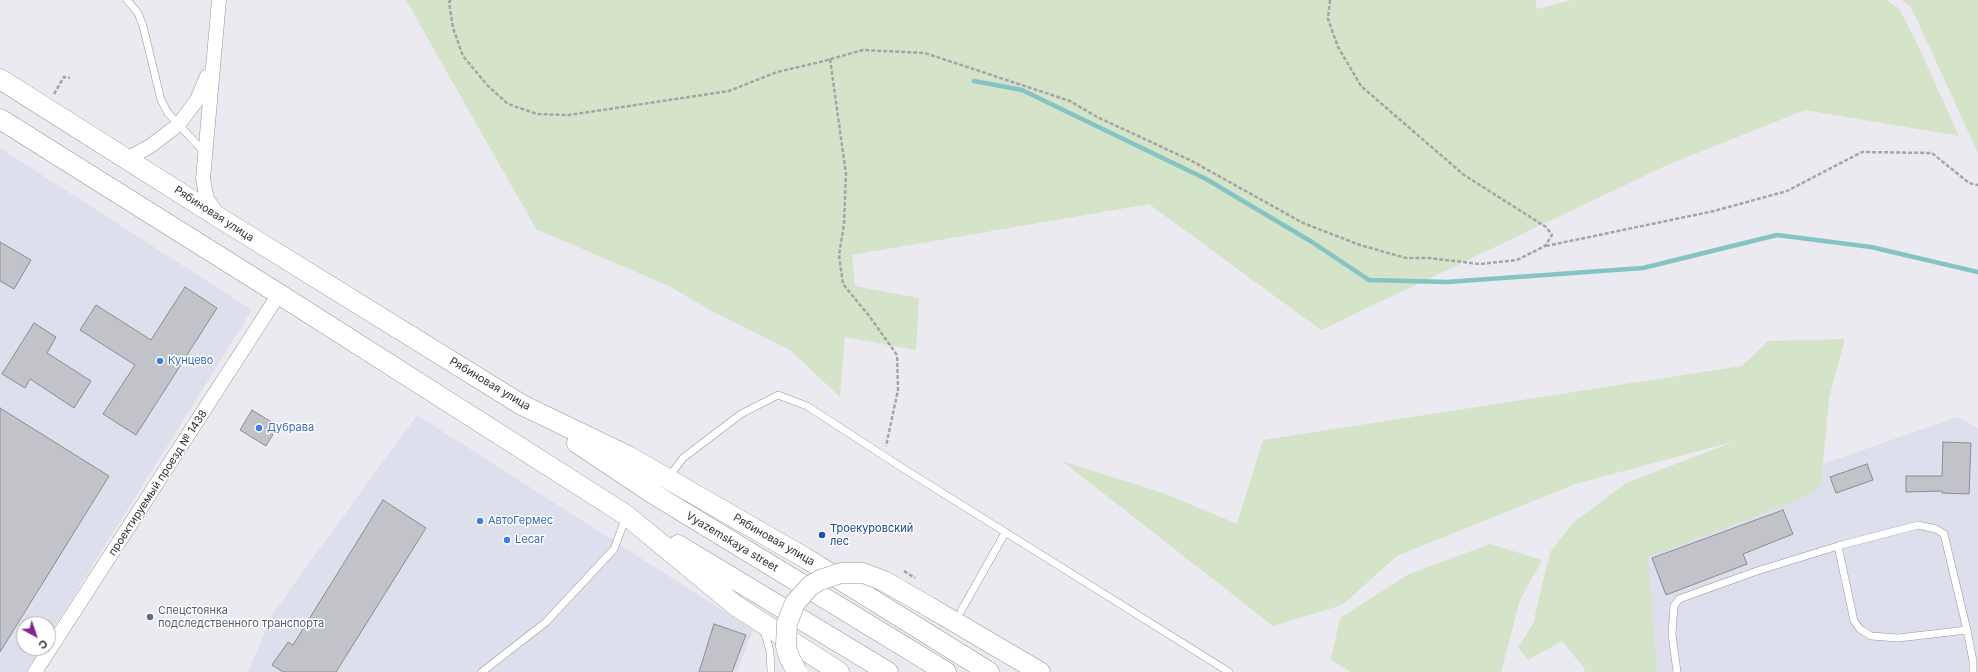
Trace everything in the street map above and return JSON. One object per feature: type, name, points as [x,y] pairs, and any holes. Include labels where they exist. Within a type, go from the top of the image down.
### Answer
[{"type":"main road","name":"Рябиновая улица","points":[[0,78],[128,158],[223,220],[522,405],[628,456],[668,478],[807,559],[989,672]]},
{"type":"main road","points":[[0,119],[279,294],[626,515],[888,672]]},
{"type":"main road","name":"Vyazemskaya street","points":[[522,405],[652,493],[946,672]]},
{"type":"main road","points":[[626,515],[736,606],[839,672]]},
{"type":"main road","points":[[797,672],[789,657],[786,635],[787,623],[795,602],[810,586],[820,580],[841,572],[852,572],[874,576],[884,581],[1040,672]]},
{"type":"street","points":[[219,0],[205,153],[204,190],[210,204],[223,220]]},
{"type":"street","points":[[128,158],[149,148],[178,126],[197,100],[203,88],[214,50]]},
{"type":"street","name":"проектируемый проезд № 1438","points":[[35,672],[279,294]]},
{"type":"lane","points":[[127,0],[138,13],[143,26],[161,100],[168,113],[178,126],[205,153]]},
{"type":"lane","points":[[668,478],[683,458],[740,414],[778,395],[807,406],[884,457],[1229,672]]},
{"type":"lane","points":[[482,672],[546,622],[614,549],[626,515]]},
{"type":"lane","points":[[1677,672],[1672,634],[1674,606],[1678,599],[1757,571],[1838,546],[1918,525],[1936,529],[1944,534],[1967,630],[1973,660],[1973,672]]},
{"type":"lane","points":[[961,611],[1005,533]]},
{"type":"lane","points":[[1838,546],[1854,621],[1860,629],[1871,636],[1898,638],[1967,630]]},
{"type":"lane","points":[[736,606],[757,623],[765,634],[770,651],[772,672]]},
{"type":"path","points":[[451,0],[449,2],[453,28],[463,56],[488,86],[508,104],[537,114],[569,115],[729,91],[777,72],[863,50],[926,53],[949,62],[1070,101],[1097,117],[1190,160],[1303,223],[1360,245],[1406,258],[1429,258],[1487,263],[1518,260],[1546,246],[1714,211],[1787,191],[1862,152],[1932,154],[1969,183],[1978,185]]},
{"type":"path","points":[[1330,0],[1328,19],[1338,47],[1362,86],[1464,175],[1546,227],[1552,235],[1546,246]]},
{"type":"path","points":[[830,59],[839,113],[846,174],[844,224],[839,255],[843,284],[870,317],[897,356],[898,390],[884,457]]},
{"type":"path","points":[[53,96],[64,77],[70,78]]},
{"type":"shaded area","points":[[0,148],[252,310],[56,624],[56,616],[16,616],[16,656],[36,656],[26,672],[0,672]]},
{"type":"shaded area","points":[[417,415],[753,630],[737,672],[248,672],[273,613]]},
{"type":"shaded area","points":[[1958,417],[1978,428],[1978,672],[1637,672],[1636,548],[1831,461]]},
{"type":"green space","points":[[406,0],[1536,0],[1536,9],[1572,0],[1887,0],[1899,9],[1916,41],[1959,136],[1805,110],[1667,165],[1321,330],[1149,204],[852,255],[855,286],[919,298],[916,350],[845,337],[840,397],[790,350],[712,311],[669,286],[536,229]]},
{"type":"green space","points":[[1902,0],[1978,0],[1978,153],[1911,7]]},
{"type":"green space","points":[[1845,339],[1829,398],[1821,486],[1796,501],[1648,557],[1657,672],[1585,672],[1584,668],[1562,641],[1528,660],[1518,647],[1533,624],[1550,552],[1574,522],[1626,483],[1736,441],[1575,484],[1397,556],[1342,605],[1273,626],[1062,461],[1166,494],[1237,524],[1263,440],[1742,366],[1768,341]]},
{"type":"green space","points":[[1490,544],[1542,560],[1520,600],[1501,672],[1351,672],[1331,660],[1340,618],[1409,574]]},
{"type":"building","points":[[0,242],[31,260],[14,289],[0,281]]},
{"type":"building","name":"Кунцево","points":[[185,287],[217,308],[136,435],[103,414],[135,365],[80,330],[96,305],[151,340]]},
{"type":"building","points":[[34,323],[56,337],[47,353],[91,381],[74,408],[30,379],[25,388],[2,374]]},
{"type":"building","points":[[0,408],[109,476],[22,616],[16,616],[16,626],[0,652]]},
{"type":"building","name":"Дубрава","points":[[252,410],[278,426],[266,446],[240,430]]},
{"type":"building","points":[[1943,442],[1971,443],[1969,494],[1942,493],[1942,491],[1906,492],[1906,476],[1942,476]]},
{"type":"building","points":[[1867,464],[1873,480],[1836,493],[1830,477]]},
{"type":"building","points":[[383,500],[426,528],[336,672],[283,672],[272,665],[288,642],[293,645]]},
{"type":"building","points":[[1783,510],[1793,534],[1743,554],[1747,564],[1666,595],[1652,558]]},
{"type":"building","points":[[714,624],[746,635],[732,672],[699,672]]},
{"type":"waterway","points":[[974,81],[1022,90],[1206,179],[1312,242],[1369,280],[1447,282],[1643,268],[1777,235],[1871,247],[1978,272]]},
{"type":"place","name":"Кунцево","points":[[160,361]]},
{"type":"place","name":"Дубрава","points":[[259,428]]},
{"type":"place","name":"АвтоГермес","points":[[480,521]]},
{"type":"place","name":"Троекуровский лес","points":[[822,535]]},
{"type":"place","name":"Lecar","points":[[507,540]]},
{"type":"place","name":"Спецстоянка подследственного транспорта","points":[[150,617]]}]
